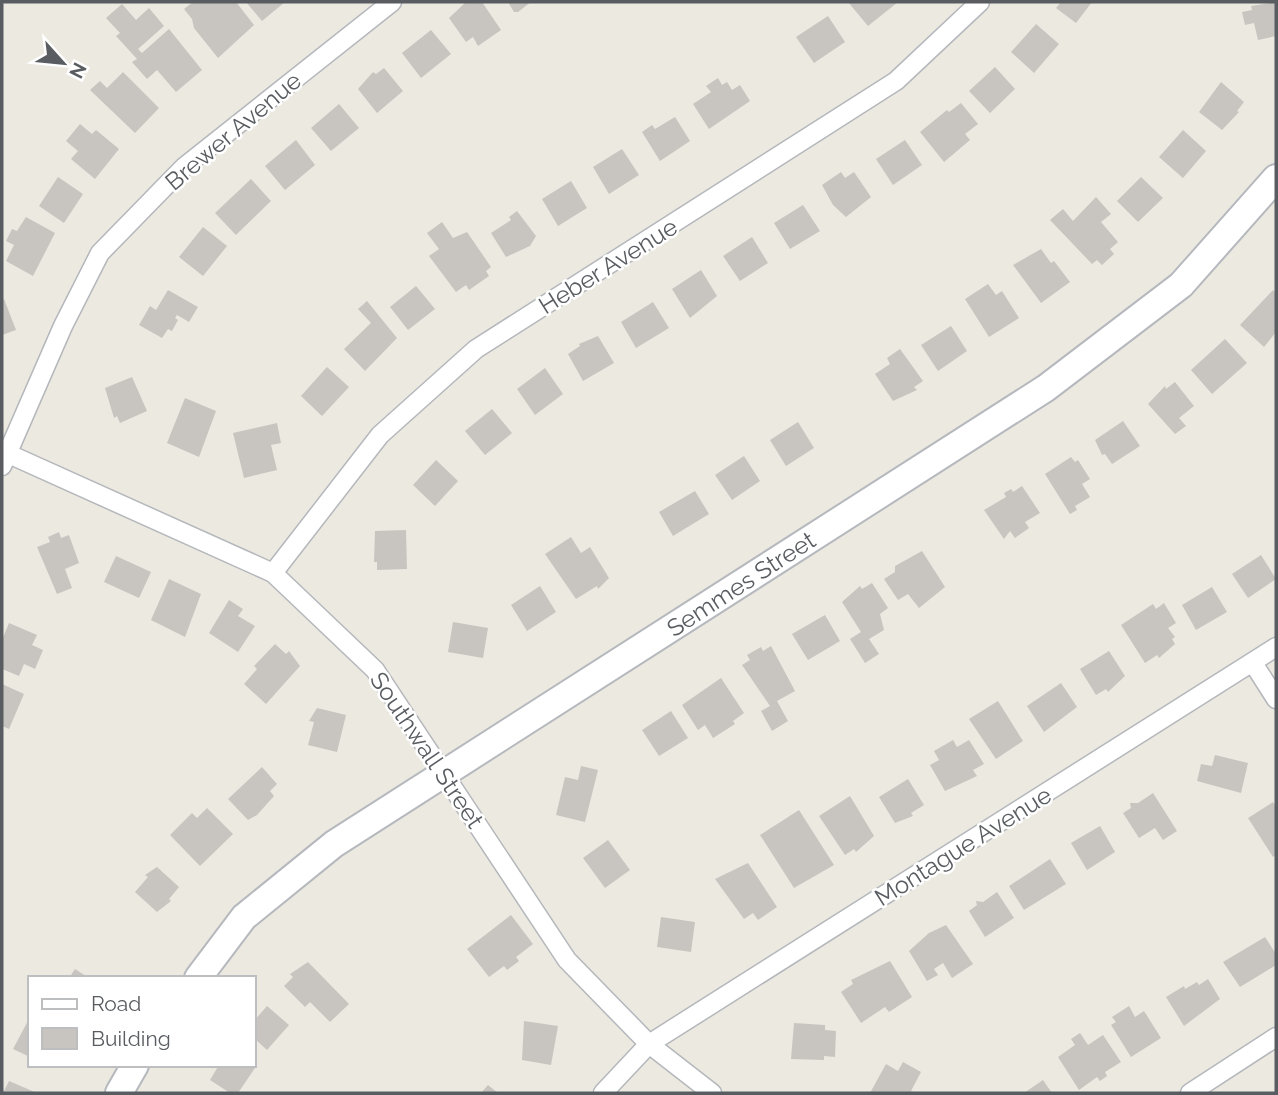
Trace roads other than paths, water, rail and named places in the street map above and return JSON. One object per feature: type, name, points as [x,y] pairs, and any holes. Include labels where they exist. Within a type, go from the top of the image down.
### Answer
[{"type":"main road","name":"Semmes Street","points":[[200,976],[244,917],[334,844],[1046,388],[1181,285],[1276,178]]},
{"type":"main road","points":[[119,1093],[134,1067]]},
{"type":"street","name":"Brewer Avenue","points":[[3,457],[100,253],[184,167],[392,2]]},
{"type":"street","name":"Heber Avenue","points":[[273,573],[380,435],[476,349],[896,81],[981,2]]},
{"type":"street","name":"Southwall Street","points":[[3,457],[273,573],[375,670],[567,960],[649,1044],[712,1093]]},
{"type":"street","name":"Montague Avenue","points":[[603,1093],[649,1044],[1276,647]]},
{"type":"street","points":[[1253,663],[1276,699]]},
{"type":"street","points":[[1190,1093],[1276,1037]]}]
